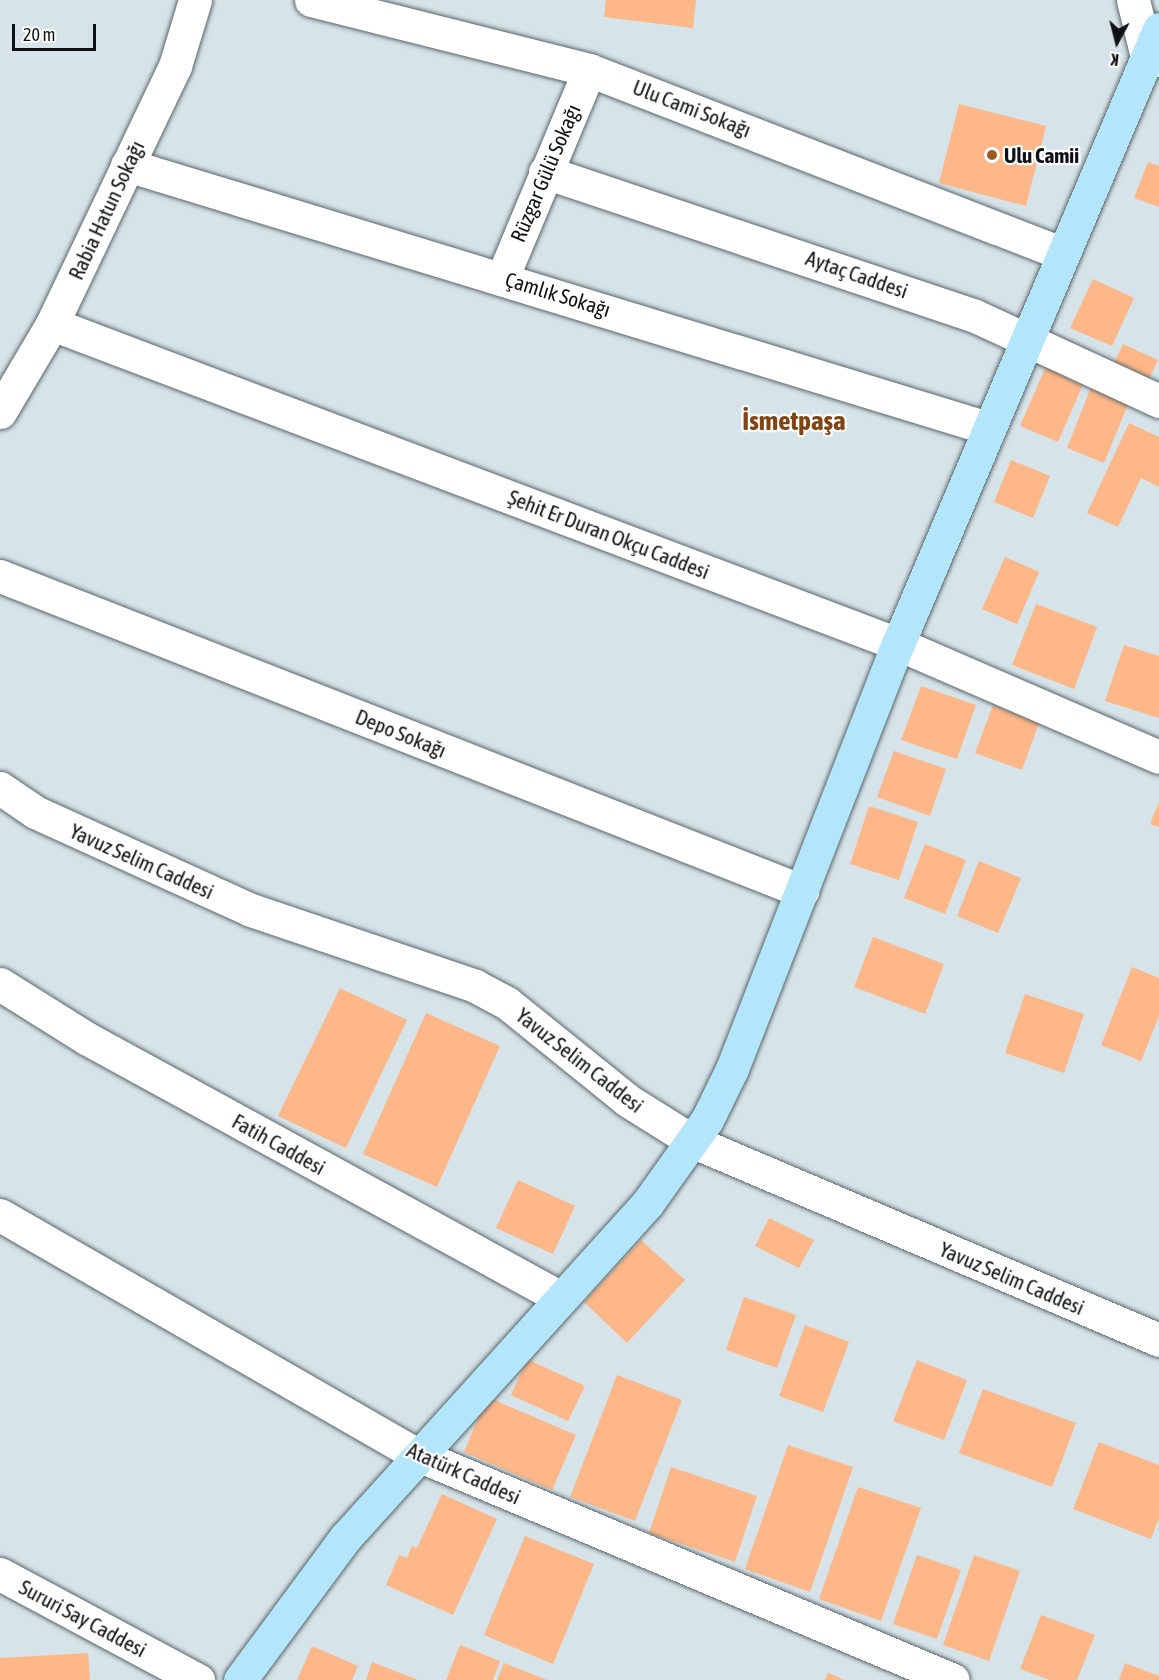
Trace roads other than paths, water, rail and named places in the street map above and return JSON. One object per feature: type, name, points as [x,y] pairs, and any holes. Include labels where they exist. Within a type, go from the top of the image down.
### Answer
[{"type":"main road","points":[[240,1680],[345,1538],[561,1298],[694,1142],[732,1069],[898,644],[1061,253],[1155,47]]},
{"type":"street","name":"Rabia Hatun Sokağı","points":[[0,412],[52,324],[174,66],[195,0]]},
{"type":"street","name":"Ulu Cami Sokağı","points":[[311,0],[588,70],[1061,253]]},
{"type":"street","points":[[1133,0],[1155,47]]},
{"type":"street","name":"Rüzgar Gülü Sokağı","points":[[502,276],[588,70]]},
{"type":"street","name":"Çamlık Sokağı","points":[[126,165],[502,276],[988,428]]},
{"type":"street","name":"Aytaç Caddesi","points":[[545,172],[908,291],[1027,338],[1159,401]]},
{"type":"street","name":"Şehit Er Duran Okçu Caddesi","points":[[52,324],[898,644],[1159,757]]},
{"type":"street","name":"Depo Sokağı","points":[[0,576],[802,891]]},
{"type":"street","name":"Yavuz Selim Caddesi","points":[[0,788],[35,812],[251,910],[475,986],[507,1003],[627,1100],[694,1142],[1159,1340]]},
{"type":"street","name":"Fatih Caddesi","points":[[0,984],[86,1038],[561,1298]]},
{"type":"street","name":"Atatürk Caddesi","points":[[0,1215],[418,1455],[953,1680]]},
{"type":"street","name":"Sururi Say Caddesi","points":[[0,1574],[198,1680]]},
{"type":"place","name":"Ulu Camii","points":[[992,155]]},
{"type":"district","name":"İsmetpaşa","points":[[794,421]]}]
